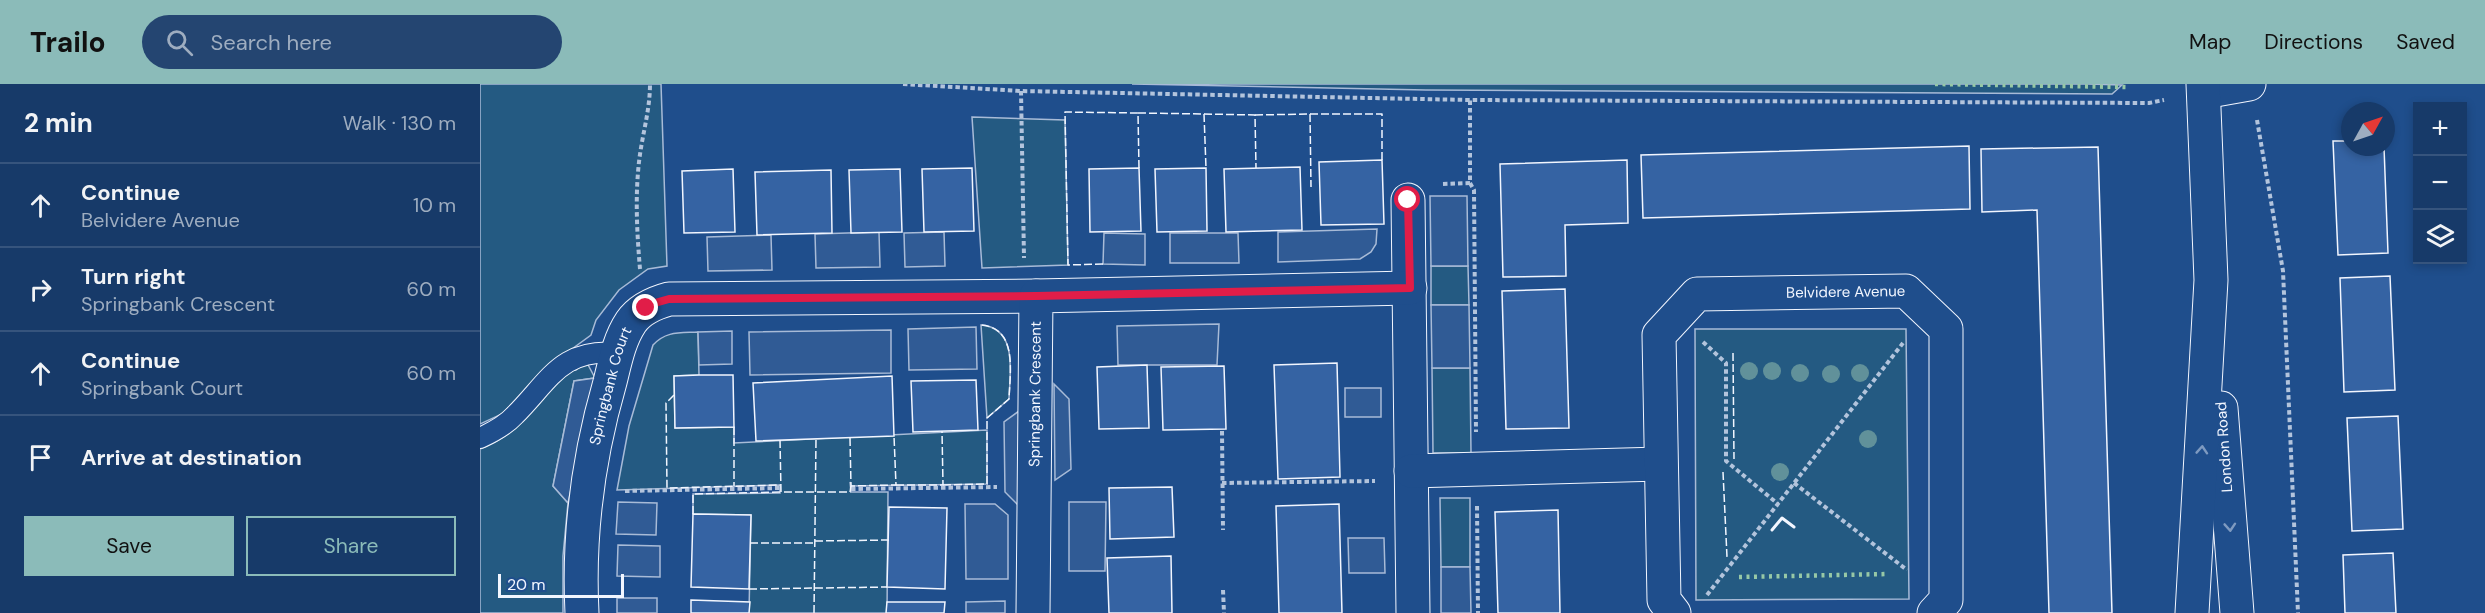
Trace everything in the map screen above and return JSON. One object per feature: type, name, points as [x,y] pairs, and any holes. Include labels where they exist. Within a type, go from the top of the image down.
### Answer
[{"type":"street","points":[[2204,88],[2249,84]]},
{"type":"street","name":"London Road","points":[[2204,88],[2211,280],[2236,613]]},
{"type":"street","points":[[1408,200],[1413,613]]},
{"type":"street","name":"London Road","points":[[2192,613],[2211,280]]},
{"type":"street","points":[[646,308],[669,299],[1030,296],[1410,288]]},
{"type":"street","name":"Belvidere Avenue","points":[[1688,608],[1664,600],[1659,335],[1697,294],[1906,291],[1946,329],[1940,607]]},
{"type":"street","name":"Springbank Crescent","points":[[1030,296],[1034,486],[1033,613]]},
{"type":"street","name":"Springbank Court","points":[[582,613],[579,565],[591,458],[618,352],[632,321],[646,308]]},
{"type":"street","points":[[1411,476],[1476,469],[1660,464]]},
{"type":"lane","points":[[480,438],[514,417],[549,375],[566,362],[588,353],[618,352]]},
{"type":"path","points":[[646,308],[638,248],[637,194],[639,161],[650,102],[650,84]]},
{"type":"path","points":[[903,84],[1021,91],[1470,100],[2149,103],[2204,88]]},
{"type":"path","points":[[1021,91],[1030,296]]},
{"type":"path","points":[[1470,100],[1470,183],[1474,190],[1478,613]]},
{"type":"path","points":[[2257,119],[2283,270],[2298,613]]},
{"type":"path","points":[[1408,200],[1407,184],[1470,183]]},
{"type":"path","points":[[1688,608],[1778,504],[1928,311]]},
{"type":"path","points":[[1676,318],[1726,363],[1726,461],[1778,504]]},
{"type":"path","points":[[1222,431],[1222,530]]},
{"type":"path","points":[[1222,483],[1411,476]]},
{"type":"path","points":[[1794,483],[1940,607]]},
{"type":"path","points":[[851,489],[1034,486]]},
{"type":"path","points":[[586,492],[781,488]]},
{"type":"path","points":[[1223,590],[1224,613]]},
{"type":"shaded area","points":[[480,84],[661,84],[667,266],[648,269],[619,290],[596,320],[591,335],[550,365],[502,414],[480,424]]},
{"type":"shaded area","points":[[1132,84],[2122,85],[2112,94],[1426,90]]},
{"type":"shaded area","points":[[972,117],[1065,120],[1068,265],[982,268]]},
{"type":"shaded area","points":[[1430,196],[1467,196],[1468,266],[1431,266]]},
{"type":"shaded area","points":[[1377,229],[1376,244],[1371,252],[1360,259],[1278,262],[1278,232]]},
{"type":"shaded area","points":[[879,232],[880,267],[816,268],[815,234]]},
{"type":"shaded area","points":[[944,232],[945,266],[905,267],[904,233]]},
{"type":"shaded area","points":[[1104,233],[1145,234],[1145,265],[1103,264]]},
{"type":"shaded area","points":[[1170,233],[1238,233],[1239,263],[1170,263]]},
{"type":"shaded area","points":[[771,235],[772,270],[708,271],[707,237]]},
{"type":"shaded area","points":[[1431,266],[1468,266],[1469,305],[1431,305]]},
{"type":"shaded area","points":[[1431,305],[1469,305],[1470,368],[1432,368]]},
{"type":"shaded area","points":[[1219,324],[1217,365],[1118,365],[1117,326]]},
{"type":"shaded area","points":[[981,325],[993,328],[1001,334],[1009,353],[1010,365],[1009,399],[987,418]]},
{"type":"shaded area","points":[[976,327],[977,369],[909,370],[908,329]]},
{"type":"shaded area","points":[[1695,329],[1906,329],[1909,599],[1696,600]]},
{"type":"shaded area","points":[[891,330],[891,373],[750,375],[749,332]]},
{"type":"shaded area","points":[[732,331],[732,364],[699,365],[698,332]]},
{"type":"shaded area","points":[[698,332],[699,375],[674,376],[675,428],[734,427],[734,443],[987,430],[987,484],[851,486],[850,482],[851,492],[888,492],[887,613],[749,613],[751,515],[693,514],[693,494],[780,493],[780,485],[617,490],[629,426],[653,345],[668,335]]},
{"type":"shaded area","points":[[586,361],[595,378],[574,381],[553,486],[568,503],[563,556],[563,613],[480,613],[480,449],[494,443],[517,426],[563,371],[576,370]]},
{"type":"shaded area","points":[[1432,368],[1470,368],[1471,453],[1433,453]]},
{"type":"shaded area","points":[[595,378],[568,503],[553,486],[574,381]]},
{"type":"shaded area","points":[[1054,384],[1069,399],[1071,469],[1055,480]]},
{"type":"shaded area","points":[[1345,388],[1381,388],[1381,417],[1345,417]]},
{"type":"shaded area","points":[[1019,411],[1020,507],[1005,492],[1004,422]]},
{"type":"shaded area","points":[[1440,498],[1470,498],[1470,567],[1441,567]]},
{"type":"shaded area","points":[[618,502],[657,503],[656,535],[616,534]]},
{"type":"shaded area","points":[[1069,502],[1106,502],[1105,571],[1069,571]]},
{"type":"shaded area","points":[[965,504],[995,504],[1008,515],[1008,579],[966,579]]},
{"type":"shaded area","points":[[1348,538],[1384,538],[1385,573],[1349,573]]},
{"type":"shaded area","points":[[618,545],[660,546],[660,577],[617,576]]},
{"type":"shaded area","points":[[1441,567],[1470,567],[1471,613],[1441,613]]},
{"type":"shaded area","points":[[617,598],[657,598],[657,613],[617,613]]},
{"type":"shaded area","points":[[1005,601],[1005,613],[966,613],[966,602]]},
{"type":"building","points":[[2333,141],[2341,141],[2341,156],[2384,156],[2388,253],[2338,255]]},
{"type":"building","points":[[1969,146],[1970,209],[1643,218],[1641,155]]},
{"type":"building","points":[[2098,147],[2112,613],[2049,613],[2037,210],[1982,212],[1981,149]]},
{"type":"building","points":[[1382,160],[1384,224],[1321,225],[1319,162]]},
{"type":"building","points":[[1627,160],[1628,223],[1565,225],[1566,276],[1503,277],[1500,164]]},
{"type":"building","points":[[1300,167],[1302,230],[1226,232],[1224,169]]},
{"type":"building","points":[[972,168],[974,231],[924,232],[922,169]]},
{"type":"building","points":[[1139,168],[1141,231],[1090,232],[1089,169]]},
{"type":"building","points":[[1206,168],[1207,231],[1157,232],[1155,169]]},
{"type":"building","points":[[733,169],[735,232],[684,233],[682,171]]},
{"type":"building","points":[[900,169],[902,232],[851,233],[849,170]]},
{"type":"building","points":[[831,170],[832,233],[757,235],[755,172]]},
{"type":"building","points":[[2390,276],[2395,390],[2344,392],[2340,278]]},
{"type":"building","points":[[1565,289],[1569,428],[1506,429],[1502,291]]},
{"type":"building","points":[[1337,363],[1340,477],[1278,479],[1274,365]]},
{"type":"building","points":[[1147,365],[1149,428],[1099,429],[1097,367]]},
{"type":"building","points":[[1224,366],[1226,429],[1163,430],[1161,367]]},
{"type":"building","points":[[733,375],[734,427],[675,428],[674,376]]},
{"type":"building","points":[[892,376],[894,436],[756,441],[753,383]]},
{"type":"building","points":[[976,380],[978,430],[913,432],[911,381]]},
{"type":"building","points":[[2398,416],[2403,529],[2352,531],[2347,418]]},
{"type":"building","points":[[1172,487],[1174,537],[1110,539],[1109,488]]},
{"type":"building","points":[[1339,504],[1342,613],[1279,613],[1276,506]]},
{"type":"building","points":[[889,507],[947,508],[945,589],[887,587]]},
{"type":"building","points":[[1558,510],[1560,613],[1498,613],[1495,512]]},
{"type":"building","points":[[693,514],[751,515],[749,589],[691,587]]},
{"type":"building","points":[[2393,553],[2396,613],[2345,613],[2343,555]]},
{"type":"building","points":[[1171,556],[1172,613],[1109,613],[1107,558]]},
{"type":"building","points":[[691,600],[750,602],[749,613],[691,613]]},
{"type":"building","points":[[887,602],[945,602],[944,613],[886,613]]},
{"type":"hedge","points":[[1935,84],[2126,87]]},
{"type":"hedge","points":[[1739,577],[1888,574]]},
{"type":"fence","points":[[1103,264],[1068,265],[1065,112],[1138,113],[1139,168]]},
{"type":"fence","points":[[1138,113],[1204,114],[1206,168]]},
{"type":"fence","points":[[1204,114],[1255,115],[1256,168]]},
{"type":"fence","points":[[1310,114],[1382,114],[1382,160]]},
{"type":"fence","points":[[1255,115],[1310,114],[1311,187]]},
{"type":"fence","points":[[943,485],[987,484],[987,418],[1009,399],[1010,365],[1006,343],[1001,334],[993,328],[981,325]]},
{"type":"fence","points":[[1733,353],[1734,459]]},
{"type":"fence","points":[[674,395],[666,403],[667,488],[780,485]]},
{"type":"fence","points":[[734,427],[734,486]]},
{"type":"fence","points":[[896,485],[943,485],[942,431]]},
{"type":"fence","points":[[850,438],[851,486],[896,485],[894,436]]},
{"type":"fence","points":[[814,613],[816,439]]},
{"type":"fence","points":[[780,440],[781,492],[850,492],[851,486]]},
{"type":"fence","points":[[1723,472],[1727,557]]},
{"type":"fence","points":[[693,514],[693,494],[781,492]]},
{"type":"fence","points":[[815,541],[889,540]]},
{"type":"fence","points":[[750,543],[815,543]]},
{"type":"fence","points":[[749,589],[887,587]]},
{"type":"wall","points":[[1772,530],[1782,518],[1794,527]]},
{"type":"route","points":[[646,308],[669,299],[1036,296],[1410,288],[1408,200]]}]
